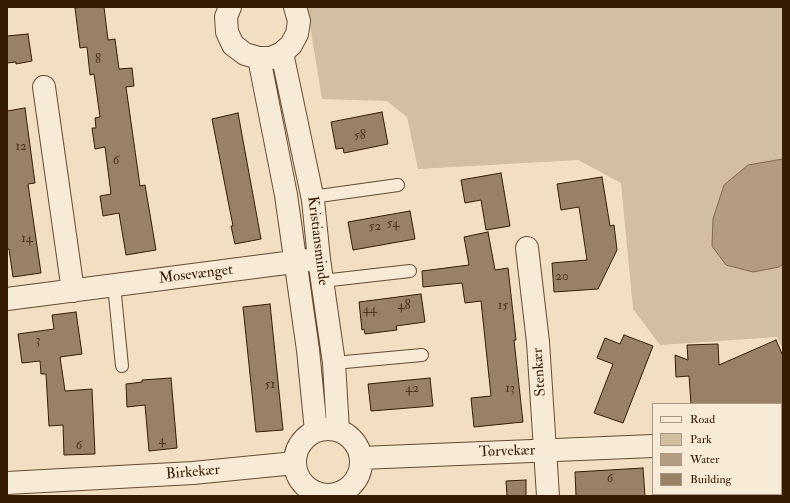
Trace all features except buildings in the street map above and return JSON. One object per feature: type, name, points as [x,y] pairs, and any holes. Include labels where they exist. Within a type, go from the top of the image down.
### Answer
[{"type":"street","points":[[230,7],[226,17],[227,32],[234,45],[245,54],[259,58],[271,58],[282,53],[291,45],[297,34],[299,22],[295,7]]},
{"type":"street","name":"Kristiansminde","points":[[282,53],[312,197],[319,259],[334,362],[338,430]]},
{"type":"street","name":"Kristiansminde","points":[[259,58],[286,195],[308,350],[316,432]]},
{"type":"street","points":[[44,87],[73,291]]},
{"type":"street","name":"Stenkær","points":[[527,248],[538,342],[548,496]]},
{"type":"street","name":"Mosevænget","points":[[7,299],[319,259]]},
{"type":"street","points":[[327,429],[338,430],[349,436],[356,445],[361,458],[359,473],[351,486],[342,494],[317,495],[306,487],[298,476],[295,463],[297,450],[305,438],[316,432],[327,429]]},
{"type":"street","name":"Tørvekær","points":[[361,458],[652,446]]},
{"type":"street","name":"Birkekær","points":[[7,483],[91,487],[193,473],[295,463]]},
{"type":"lane","points":[[312,197],[398,185]]},
{"type":"lane","points":[[322,281],[410,271]]},
{"type":"lane","points":[[114,285],[122,366]]},
{"type":"lane","points":[[334,362],[422,355]]},
{"type":"green space","points":[[307,7],[783,7],[783,349],[777,337],[660,345],[633,309],[621,183],[578,160],[418,169],[407,117],[387,101],[322,99]]},
{"type":"water","points":[[783,159],[783,264],[779,267],[753,272],[726,265],[712,246],[713,219],[724,185],[748,165]]}]
